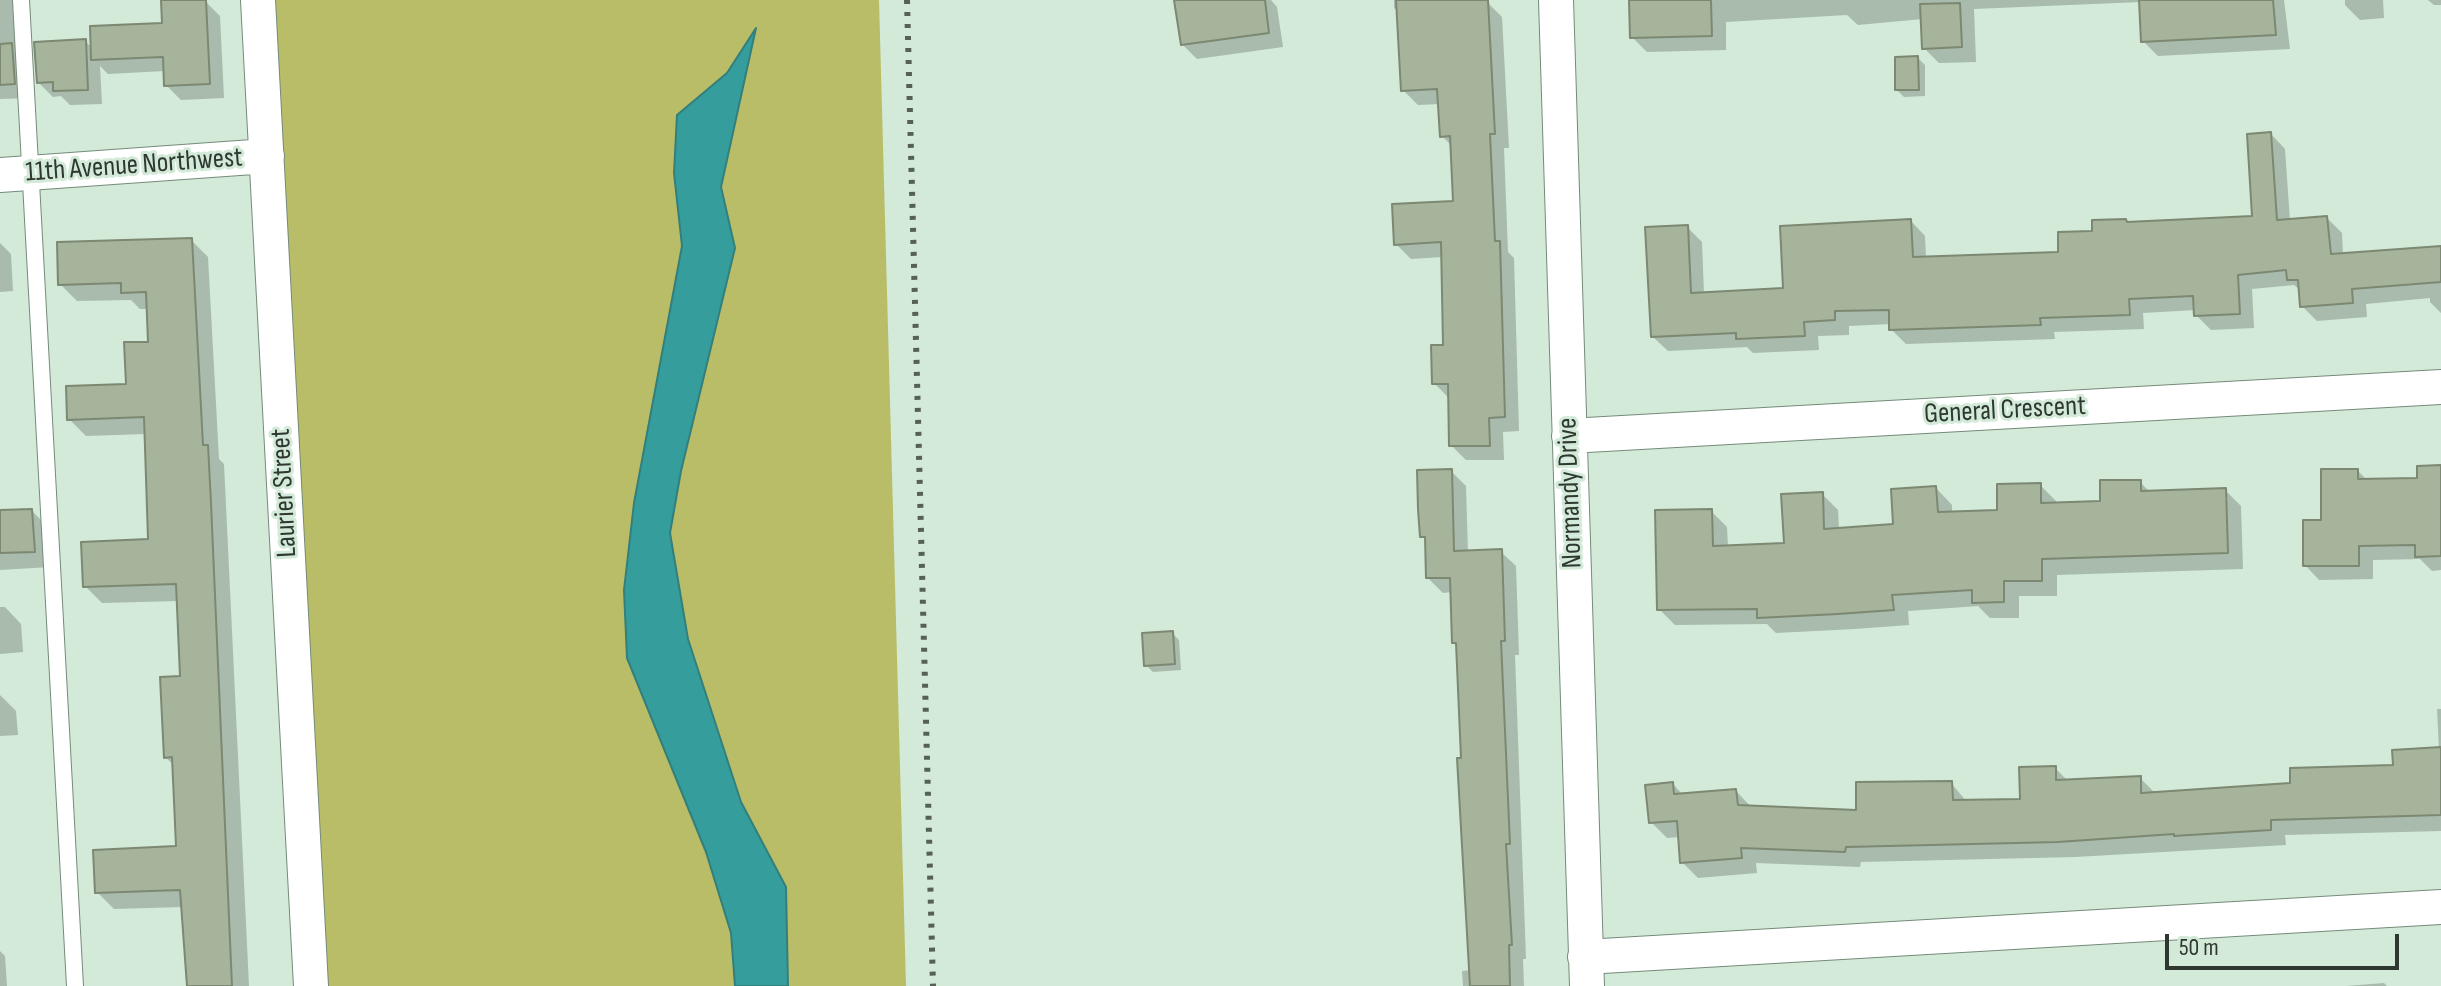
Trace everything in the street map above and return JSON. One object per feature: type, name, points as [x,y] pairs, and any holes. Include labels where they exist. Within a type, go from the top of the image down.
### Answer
[{"type":"street","name":"Laurier Street","points":[[258,0],[311,986]]},
{"type":"street","name":"Normandy Drive","points":[[1556,0],[1586,972]]},
{"type":"street","name":"11th Avenue Northwest","points":[[15,175],[267,156]]},
{"type":"street","name":"General Crescent","points":[[1569,436],[2441,387]]},
{"type":"street","points":[[1586,972],[2441,907]]},
{"type":"lane","points":[[21,0],[15,175],[75,986]]},
{"type":"green space","points":[[273,0],[879,0],[906,986],[326,986]]},
{"type":"water","points":[[756,28],[721,187],[735,248],[681,471],[670,533],[688,639],[741,802],[786,887],[788,986],[735,986],[731,933],[706,852],[627,658],[624,590],[634,503],[682,246],[674,173],[677,115],[727,73]]},
{"type":"building","points":[[161,0],[206,0],[210,84],[164,86],[163,57],[91,60],[90,26],[162,23]]},
{"type":"building","points":[[1174,0],[1265,0],[1269,33],[1181,45]]},
{"type":"building","points":[[1396,0],[1488,0],[1495,134],[1490,134],[1495,241],[1500,241],[1505,417],[1489,418],[1490,446],[1449,446],[1448,384],[1432,384],[1431,345],[1443,345],[1441,242],[1394,245],[1392,204],[1453,201],[1450,136],[1440,137],[1437,89],[1401,91]]},
{"type":"building","points":[[1629,0],[1711,0],[1712,36],[1630,38]]},
{"type":"building","points":[[2139,0],[2273,0],[2276,35],[2141,42]]},
{"type":"building","points":[[1960,3],[1962,47],[1922,49],[1920,4]]},
{"type":"building","points":[[86,39],[88,90],[53,91],[53,82],[37,83],[34,42]]},
{"type":"building","points":[[12,43],[15,84],[0,85],[0,44]]},
{"type":"building","points":[[1918,56],[1919,90],[1895,90],[1895,57]]},
{"type":"building","points":[[2271,132],[2277,220],[2327,216],[2331,254],[2441,246],[2441,282],[2352,289],[2353,303],[2300,307],[2298,280],[2287,280],[2286,270],[2238,275],[2240,314],[2194,316],[2193,296],[2129,299],[2130,315],[2040,318],[2041,325],[1889,330],[1889,310],[1835,311],[1835,320],[1804,322],[1805,336],[1736,339],[1736,333],[1651,337],[1645,227],[1688,225],[1691,293],[1783,288],[1780,226],[1911,219],[1913,257],[2058,252],[2058,232],[2092,231],[2092,220],[2126,219],[2127,222],[2252,216],[2247,134]]},
{"type":"building","points":[[192,238],[203,445],[208,445],[232,986],[187,986],[180,890],[95,893],[93,850],[176,846],[172,757],[164,758],[160,677],[180,676],[176,584],[83,587],[81,542],[148,539],[144,417],[67,420],[66,386],[126,384],[124,342],[148,342],[146,292],[121,293],[121,283],[58,285],[57,242]]},
{"type":"building","points":[[2441,465],[2441,556],[2415,557],[2415,545],[2359,546],[2359,566],[2303,566],[2303,520],[2321,520],[2321,469],[2358,469],[2358,479],[2417,478],[2417,466]]},
{"type":"building","points":[[1452,469],[1454,551],[1502,549],[1505,641],[1501,641],[1510,844],[1506,844],[1512,945],[1509,945],[1510,986],[1470,986],[1457,758],[1461,758],[1456,643],[1452,643],[1450,578],[1426,578],[1425,537],[1420,537],[1418,509],[1417,470]]},
{"type":"building","points":[[2100,480],[2141,480],[2141,491],[2226,488],[2228,553],[2042,559],[2042,581],[2004,581],[2004,602],[1972,603],[1972,590],[1892,595],[1894,610],[1838,614],[1757,618],[1757,609],[1657,610],[1655,510],[1712,509],[1713,546],[1784,543],[1781,494],[1823,492],[1824,529],[1893,524],[1891,489],[1936,486],[1938,512],[1997,510],[1997,484],[2041,483],[2041,503],[2100,501]]},
{"type":"building","points":[[32,509],[35,552],[0,553],[0,510]]},
{"type":"building","points":[[1173,631],[1175,664],[1144,666],[1142,633]]},
{"type":"building","points":[[2441,747],[2441,815],[2271,820],[2271,830],[2058,842],[1846,847],[1845,852],[1741,848],[1742,858],[1680,863],[1677,821],[1649,823],[1645,785],[1673,782],[1674,794],[1736,789],[1738,805],[1856,810],[1856,782],[1952,781],[1953,800],[2020,799],[2019,767],[2056,766],[2056,780],[2141,776],[2141,793],[2290,783],[2290,768],[2393,765],[2392,750]]},
{"type":"railway","points":[[907,0],[933,986]]}]
